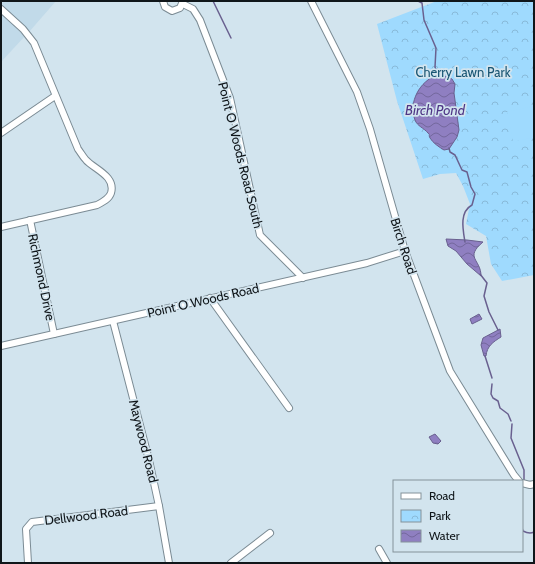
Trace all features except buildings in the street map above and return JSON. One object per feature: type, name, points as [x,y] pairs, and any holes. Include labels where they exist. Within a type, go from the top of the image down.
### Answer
[{"type":"street","name":"Point O Woods Road South","points":[[162,1],[166,8],[172,11],[179,9],[183,2],[193,9],[200,20],[230,98],[260,235],[303,278]]},
{"type":"street","name":"Birch Road","points":[[311,1],[357,92],[370,129],[405,251],[450,371],[514,475],[519,480]]},
{"type":"street","name":"Richmond Drive","points":[[1,9],[23,29],[34,43],[78,149],[86,160],[109,178],[112,185],[111,192],[106,200],[97,205],[1,227]]},
{"type":"street","points":[[1,134],[56,96]]},
{"type":"street","name":"Richmond Drive","points":[[30,220],[54,334]]},
{"type":"street","name":"Point O Woods Road","points":[[1,346],[367,263],[405,251]]},
{"type":"street","points":[[210,298],[289,408]]},
{"type":"street","name":"Maywood Road","points":[[114,321],[149,460],[169,563]]},
{"type":"street","points":[[523,483],[534,484]]},
{"type":"street","name":"Dellwood Road","points":[[28,563],[26,529],[32,522],[159,506]]},
{"type":"street","points":[[231,563],[270,533]]},
{"type":"street","points":[[379,549],[387,563]]},
{"type":"shaded area","points":[[4,1],[56,1],[29,32],[1,4]]},
{"type":"shaded area","points":[[1,11],[25,36],[1,62]]},
{"type":"green space","name":"Cherry Lawn Park","points":[[437,1],[534,1],[534,275],[502,281],[491,264],[486,236],[466,224],[470,204],[456,173],[440,174],[423,179],[397,101],[377,24]]},
{"type":"green space","points":[[534,106],[534,137],[513,142],[507,112]]},
{"type":"water","name":"Birch Pond","points":[[437,75],[452,79],[455,84],[454,93],[459,130],[457,137],[449,149],[444,150],[433,142],[429,134],[417,124],[413,113],[414,99],[417,93],[425,82]]},
{"type":"water","points":[[446,239],[483,242],[477,247],[474,255],[479,266],[481,276],[467,264],[456,251],[448,246]]},
{"type":"water","points":[[479,314],[482,319],[472,324],[470,319]]},
{"type":"water","points":[[500,329],[501,337],[491,345],[486,356],[484,356],[481,345],[483,338]]},
{"type":"water","points":[[435,434],[441,441],[438,444],[433,443],[429,437]]},
{"type":"waterway","points":[[213,1],[231,38]]},
{"type":"waterway","points":[[418,1],[422,3],[424,20],[436,48],[435,67],[438,76]]},
{"type":"waterway","points":[[449,148],[450,152],[455,155],[462,170],[467,172],[471,187],[475,194],[472,205],[465,212],[463,222],[465,242]]},
{"type":"waterway","points":[[480,274],[487,283],[484,296],[489,312],[498,330]]},
{"type":"waterway","points":[[485,356],[492,378]]},
{"type":"waterway","points":[[492,384],[491,394],[493,398],[498,401],[500,408],[508,414],[511,421]]},
{"type":"waterway","points":[[512,424],[511,438],[524,470],[524,482]]},
{"type":"waterway","points":[[523,531],[530,533],[534,532]]}]
